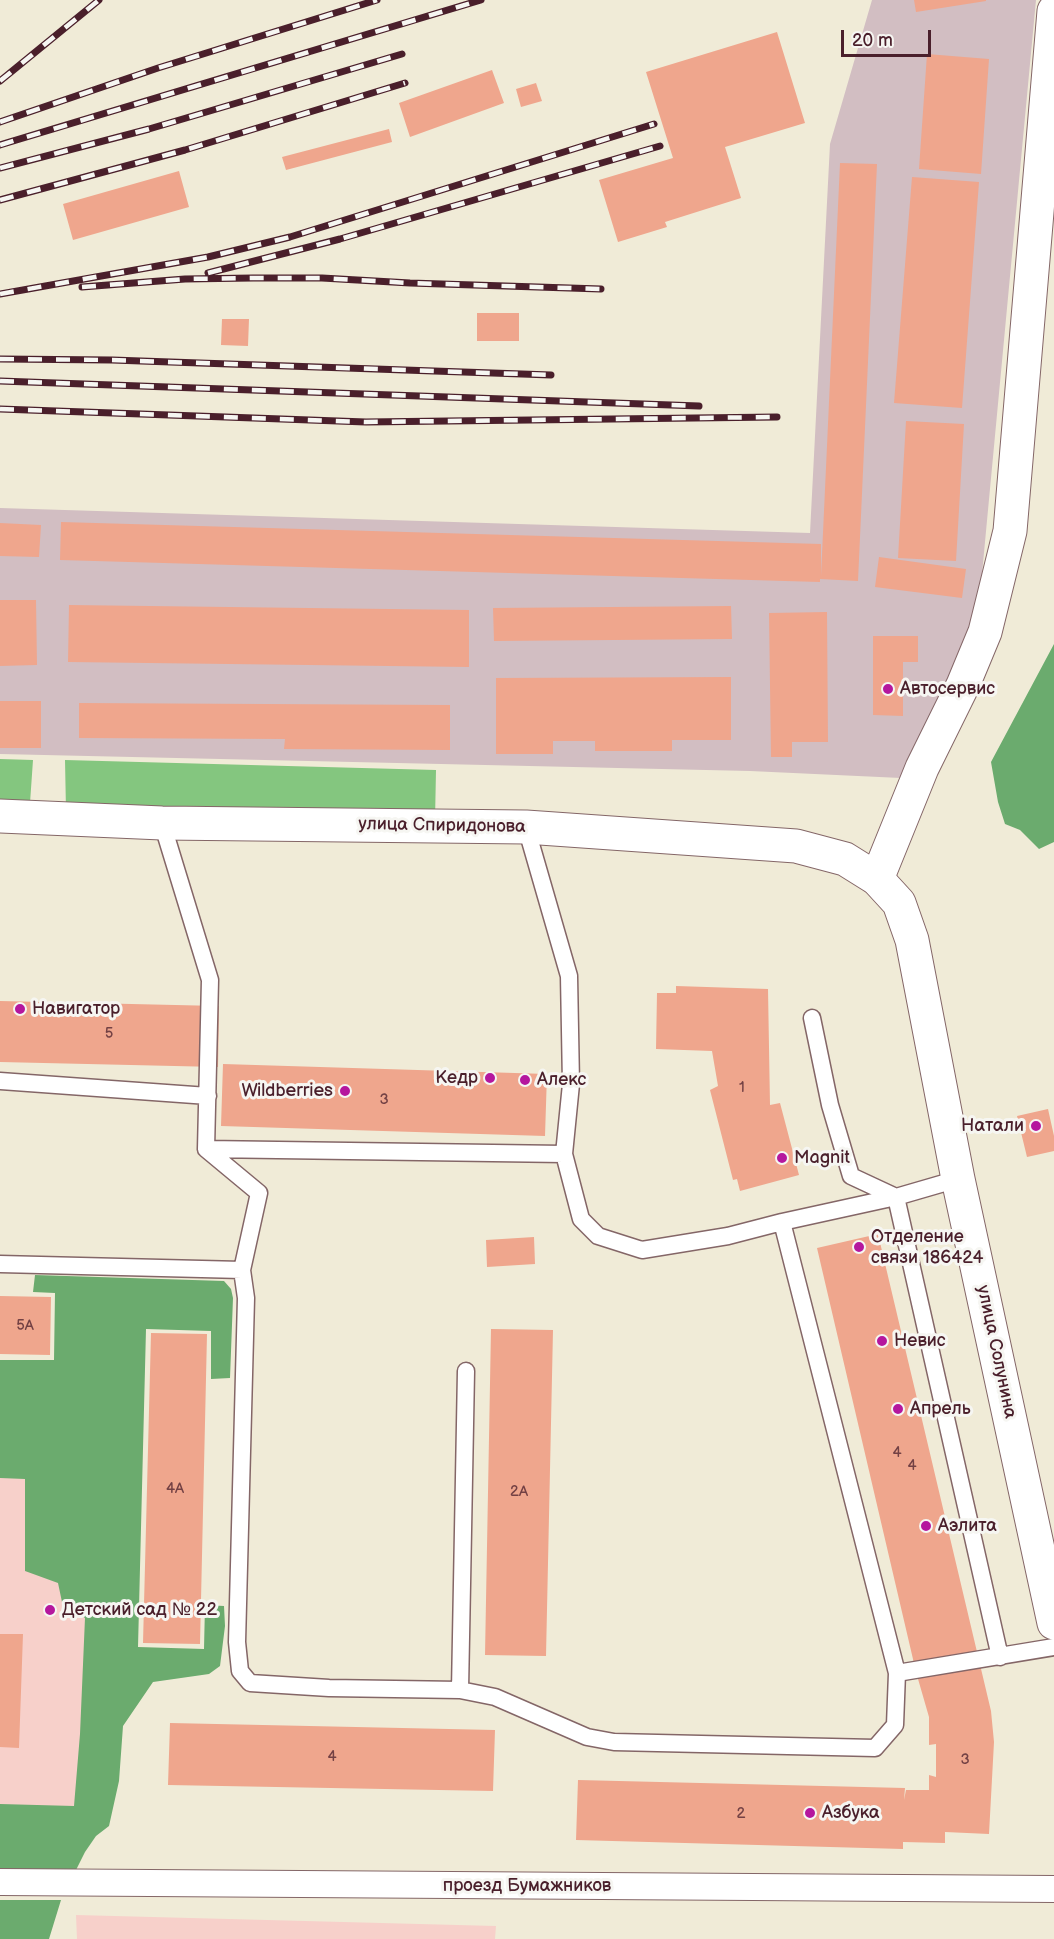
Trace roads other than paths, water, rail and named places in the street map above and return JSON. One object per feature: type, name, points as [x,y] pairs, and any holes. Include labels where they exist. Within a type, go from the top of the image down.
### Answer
[{"type":"street","points":[[877,879],[922,768],[963,685],[984,632],[1010,531],[1054,11]]},
{"type":"street","name":"улица Спиридонова","points":[[0,816],[162,823],[526,827],[796,846],[844,859],[877,879]]},
{"type":"street","name":"улица Солунина","points":[[877,879],[899,903],[912,940],[958,1179],[1054,1623]]},
{"type":"street","name":"проезд Бумажников","points":[[0,1882],[1054,1889]]},
{"type":"lane","points":[[162,823],[210,980],[206,1149]]},
{"type":"lane","points":[[526,827],[569,976],[571,1084],[564,1154],[581,1219],[598,1236],[642,1250],[728,1236],[896,1197],[958,1179]]},
{"type":"lane","points":[[812,1018],[830,1105],[850,1176],[896,1197]]},
{"type":"lane","points":[[0,1081],[208,1096]]},
{"type":"lane","points":[[206,1149],[564,1154]]},
{"type":"lane","points":[[206,1149],[259,1192],[242,1270],[246,1298],[237,1642],[240,1671],[250,1683],[329,1688],[460,1690],[495,1697],[587,1737],[614,1742],[875,1748],[895,1725],[897,1673],[782,1222]]},
{"type":"lane","points":[[896,1197],[1000,1658]]},
{"type":"lane","points":[[0,1264],[242,1270]]},
{"type":"lane","points":[[460,1690],[466,1371]]},
{"type":"lane","points":[[897,1673],[1000,1658],[1054,1647]]},
{"type":"railway","points":[[0,81],[99,0]]},
{"type":"railway","points":[[0,122],[158,68],[377,0]]},
{"type":"railway","points":[[0,145],[481,0]]},
{"type":"railway","points":[[0,168],[149,129],[402,54]]},
{"type":"railway","points":[[0,200],[185,150],[405,83]]},
{"type":"railway","points":[[0,294],[208,257],[290,237],[654,124]]},
{"type":"railway","points":[[208,273],[340,239],[660,146]]},
{"type":"railway","points":[[82,287],[185,279],[322,278],[601,289]]},
{"type":"railway","points":[[0,359],[112,360],[551,375]]},
{"type":"railway","points":[[0,381],[699,406]]},
{"type":"railway","points":[[0,409],[366,422],[777,417]]},
{"type":"place","name":"Автосервис","points":[[888,689]]},
{"type":"place","name":"Навигатор","points":[[20,1009]]},
{"type":"place","name":"Кедр","points":[[490,1078]]},
{"type":"place","name":"Алекс","points":[[525,1080]]},
{"type":"place","name":"Wildberries","points":[[345,1091]]},
{"type":"place","name":"Натали","points":[[1036,1126]]},
{"type":"place","name":"Magnit","points":[[782,1158]]},
{"type":"place","name":"Отделение связи 186424","points":[[859,1247]]},
{"type":"place","name":"Невис","points":[[882,1341]]},
{"type":"place","name":"Апрель","points":[[898,1409]]},
{"type":"place","name":"Аэлита","points":[[926,1526]]},
{"type":"place","name":"Детский сад № 22","points":[[50,1610]]},
{"type":"place","name":"Азбука","points":[[810,1813]]}]
